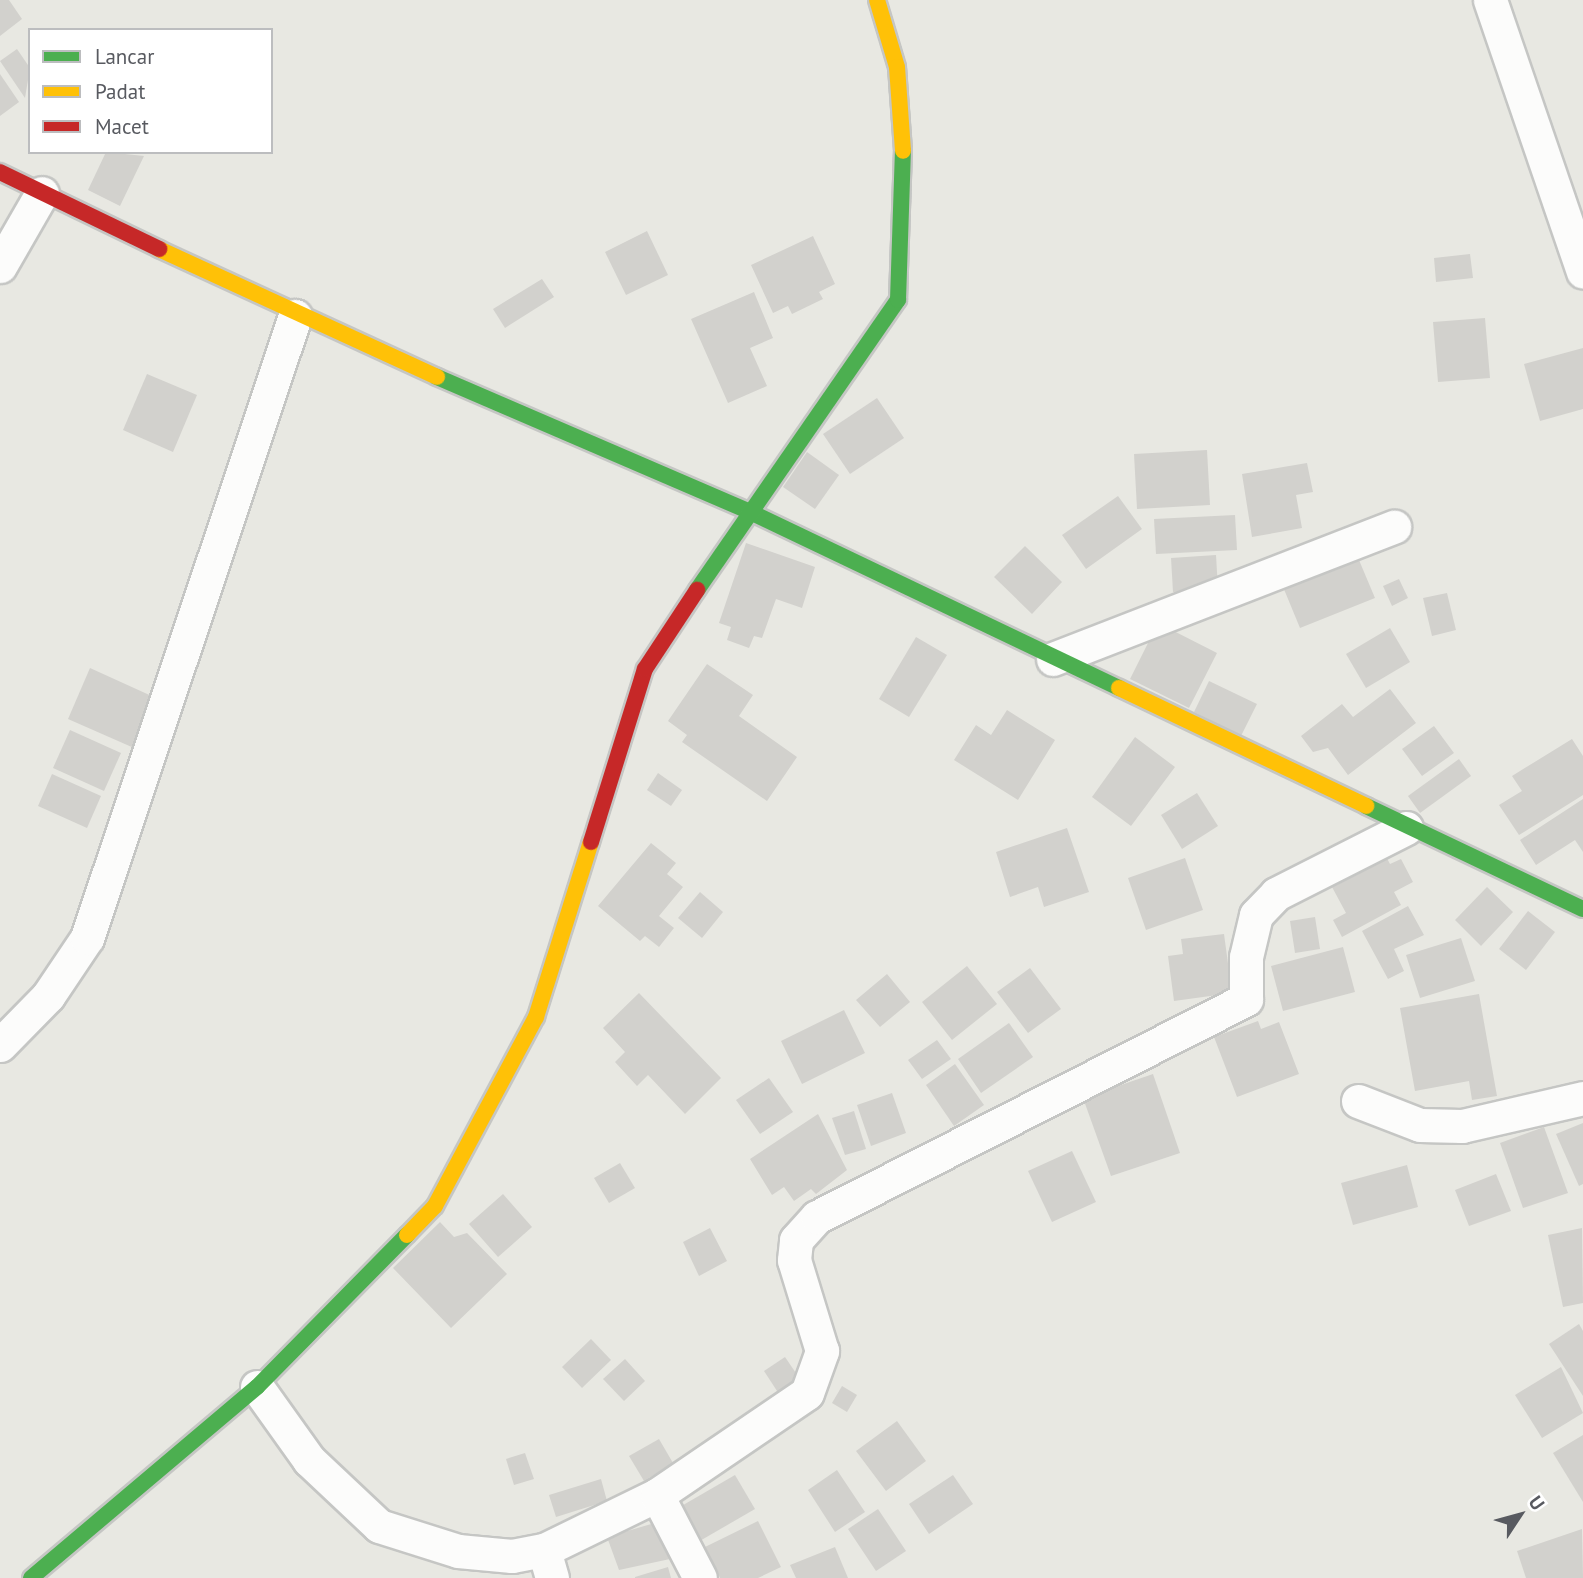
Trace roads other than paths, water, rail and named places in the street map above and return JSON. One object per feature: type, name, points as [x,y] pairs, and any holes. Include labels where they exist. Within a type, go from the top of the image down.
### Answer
[{"type":"street","points":[[31,1578],[257,1387],[435,1206],[536,1017],[645,669],[748,511],[893,312],[902,286],[906,196],[897,66],[877,0]]},
{"type":"street","points":[[1490,0],[1583,271]]},
{"type":"street","points":[[0,172],[295,316],[748,511],[1406,828],[1583,909]]},
{"type":"street","points":[[0,266],[42,193]]},
{"type":"street","points":[[0,1045],[48,996],[87,938],[295,316]]},
{"type":"street","points":[[1053,659],[1394,527]]},
{"type":"street","points":[[257,1387],[309,1460],[379,1526],[458,1551],[512,1556],[548,1564],[744,1440],[817,1380],[821,1341],[794,1260],[796,1240],[817,1217],[1246,999],[1245,957],[1256,915],[1276,894],[1406,828]]},
{"type":"street","points":[[1358,1101],[1420,1125],[1462,1126],[1583,1098]]},
{"type":"street","points":[[657,1495],[700,1578]]}]
